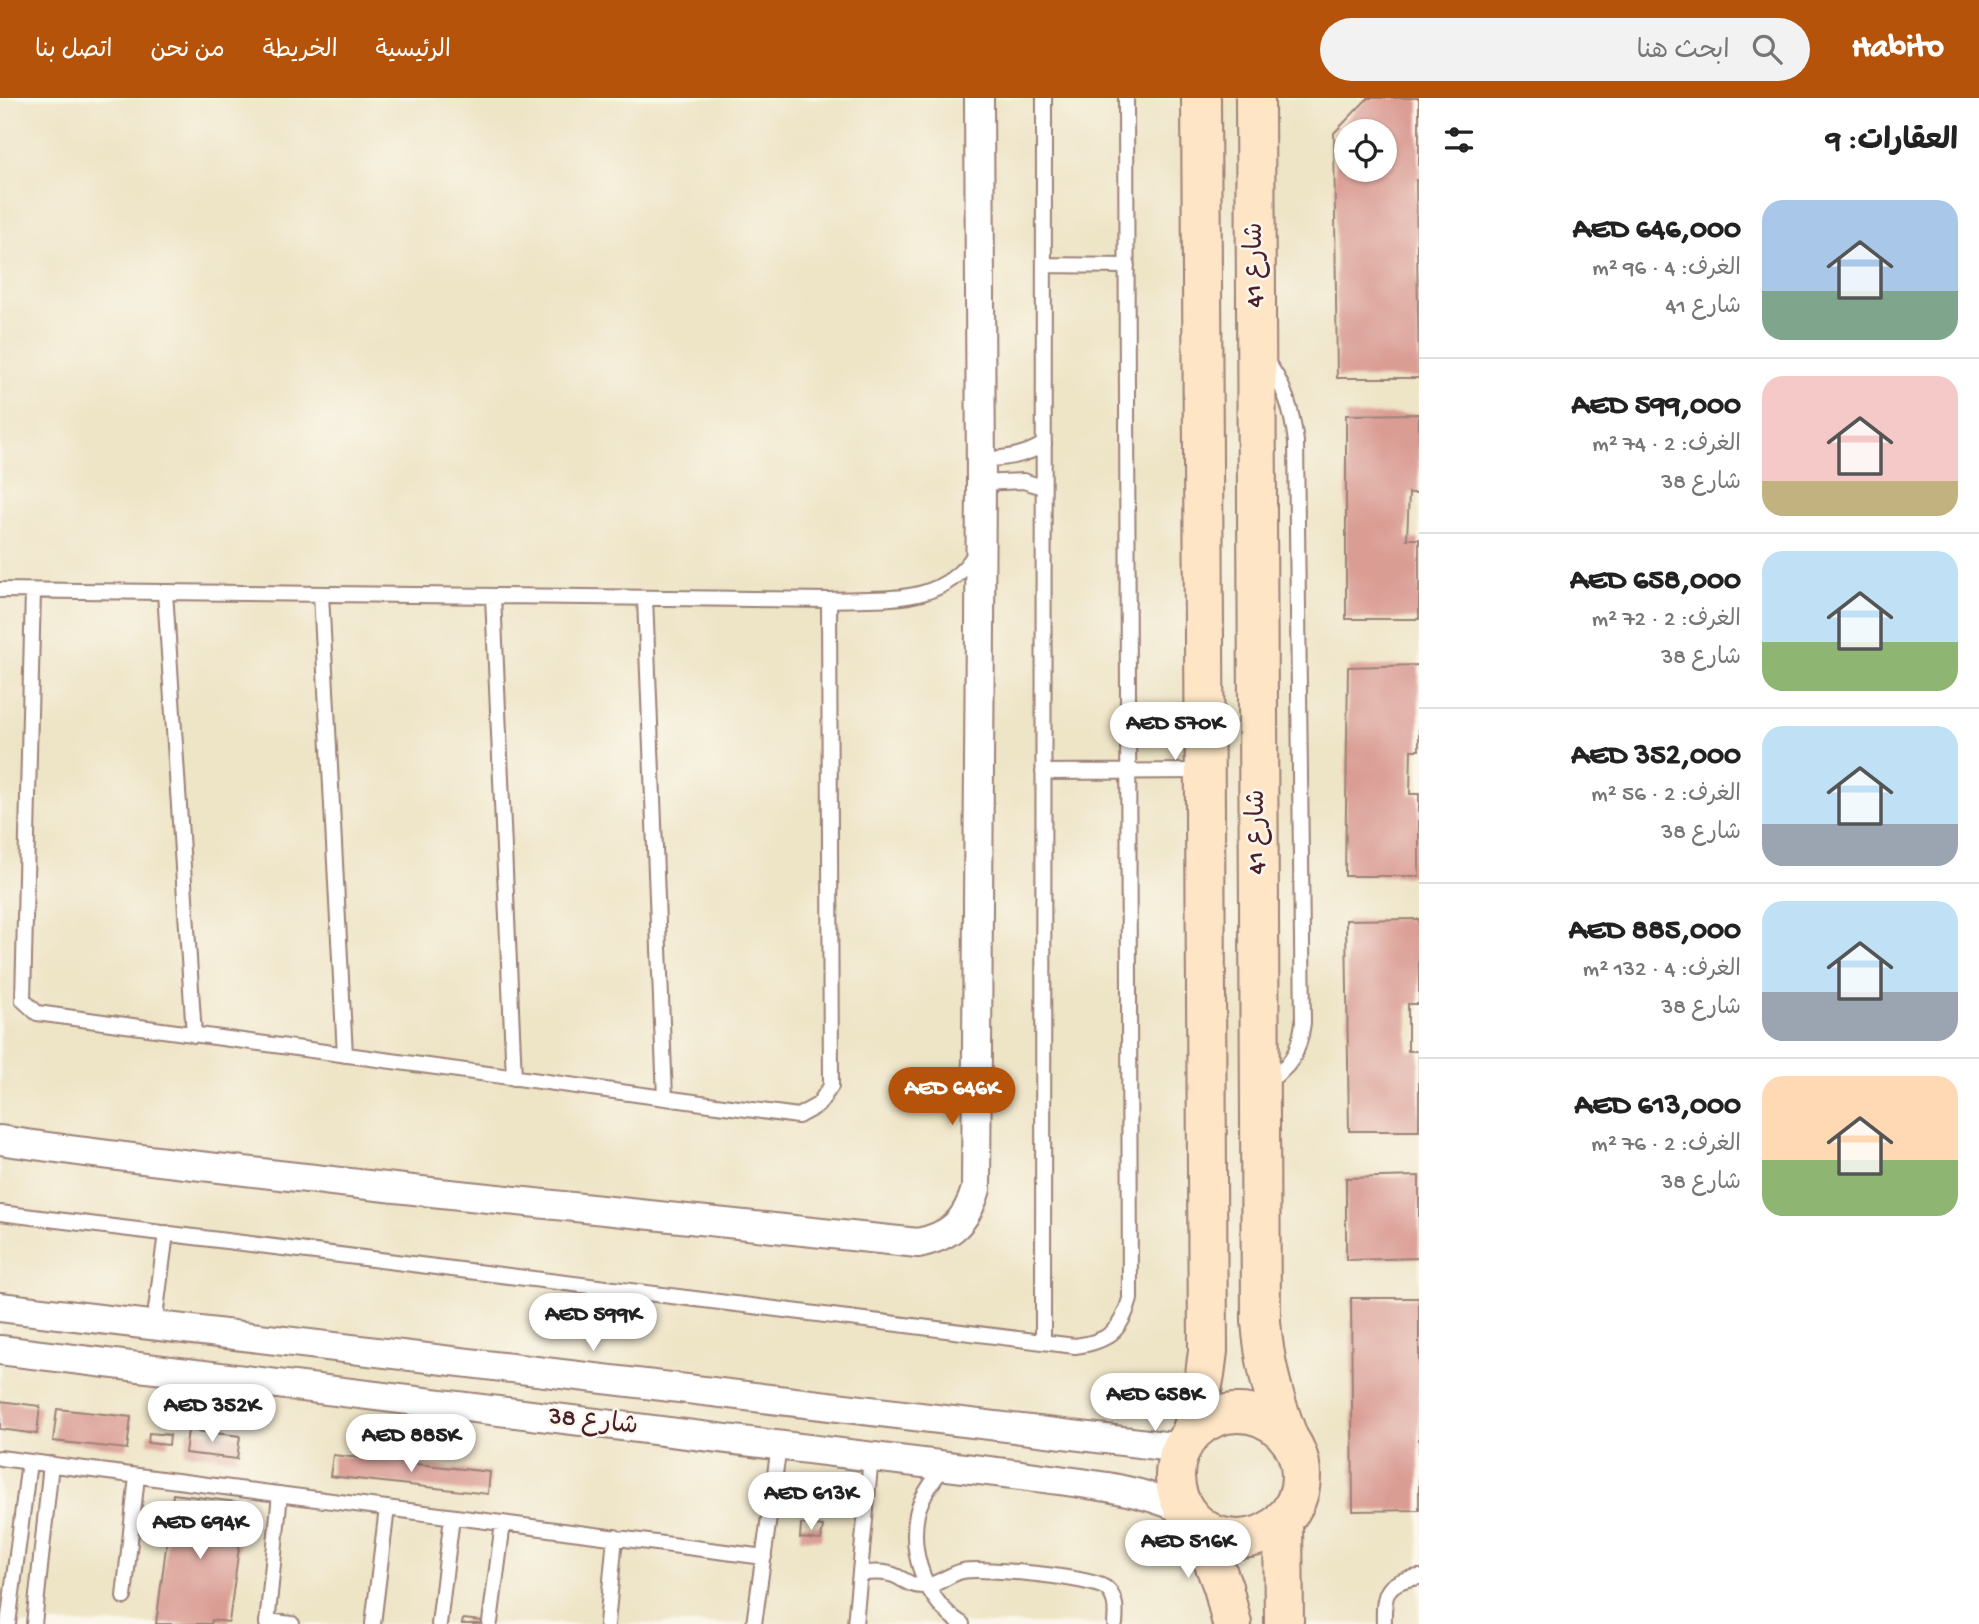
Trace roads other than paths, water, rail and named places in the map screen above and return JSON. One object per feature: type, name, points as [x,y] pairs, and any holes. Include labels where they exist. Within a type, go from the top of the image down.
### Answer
[{"type":"street","points":[[0,1140],[75,1152],[358,1184],[918,1243],[949,1232],[961,1221],[971,1206],[976,1189],[980,547],[979,98]]},
{"type":"street","name":"شارع 41","points":[[1186,1441],[1199,1406],[1208,1351],[1201,98]]},
{"type":"street","name":"شارع 41","points":[[1257,100],[1261,1321],[1268,1380],[1288,1436]]},
{"type":"street","name":"شارع 38","points":[[0,1307],[1186,1441]]},
{"type":"street","name":"شارع 38","points":[[0,1350],[1129,1490],[1166,1501],[1186,1513]]},
{"type":"street","points":[[1186,1513],[1202,1528],[1218,1536],[1236,1539],[1261,1534],[1283,1520],[1294,1505],[1300,1488],[1301,1470],[1297,1452],[1288,1436],[1258,1415],[1222,1415],[1205,1422],[1186,1441],[1176,1463],[1174,1479],[1177,1494],[1186,1513],[1209,1550],[1233,1624]]},
{"type":"street","points":[[1283,1520],[1284,1624]]},
{"type":"lane","points":[[1043,1342],[1044,98]]},
{"type":"lane","points":[[0,1213],[1075,1346],[1094,1344],[1112,1334],[1124,1318],[1130,1299],[1126,98]]},
{"type":"lane","points":[[1044,265],[1127,266]]},
{"type":"lane","points":[[980,471],[1044,444]]},
{"type":"lane","points":[[980,471],[1043,487]]},
{"type":"lane","points":[[0,590],[829,600],[922,595],[946,585],[966,569],[980,547]]},
{"type":"lane","points":[[33,591],[23,1000],[37,1013],[798,1116],[818,1105],[831,1086],[829,600]]},
{"type":"lane","points":[[165,592],[194,1035]]},
{"type":"lane","points":[[321,594],[345,1055]]},
{"type":"lane","points":[[494,596],[514,1078]]},
{"type":"lane","points":[[645,598],[666,1098]]},
{"type":"lane","points":[[1044,772],[1205,771]]},
{"type":"lane","points":[[154,1325],[166,1234]]},
{"type":"lane","points":[[754,1624],[779,1446]]},
{"type":"lane","points":[[855,1624],[872,1457]]},
{"type":"lane","points":[[0,1458],[764,1557]]},
{"type":"lane","points":[[8,1624],[29,1462]]},
{"type":"lane","points":[[34,1624],[51,1465]]},
{"type":"lane","points":[[944,1466],[931,1483],[918,1513],[916,1545],[919,1566],[927,1586],[941,1606],[962,1624]]},
{"type":"lane","points":[[124,1597],[137,1476]]},
{"type":"lane","points":[[280,1494],[267,1622],[292,1624]]},
{"type":"lane","points":[[373,1624],[387,1508]]},
{"type":"lane","points":[[439,1624],[452,1517]]},
{"type":"lane","points":[[490,1622],[503,1523]]},
{"type":"lane","points":[[607,1624],[615,1538]]},
{"type":"lane","points":[[861,1574],[885,1573],[906,1583],[927,1586],[950,1575],[973,1569],[1088,1581],[1106,1588],[1117,1605],[1115,1624]]},
{"type":"lane","points":[[1384,1624],[1384,1600],[1391,1586],[1404,1578],[1419,1577]]}]
